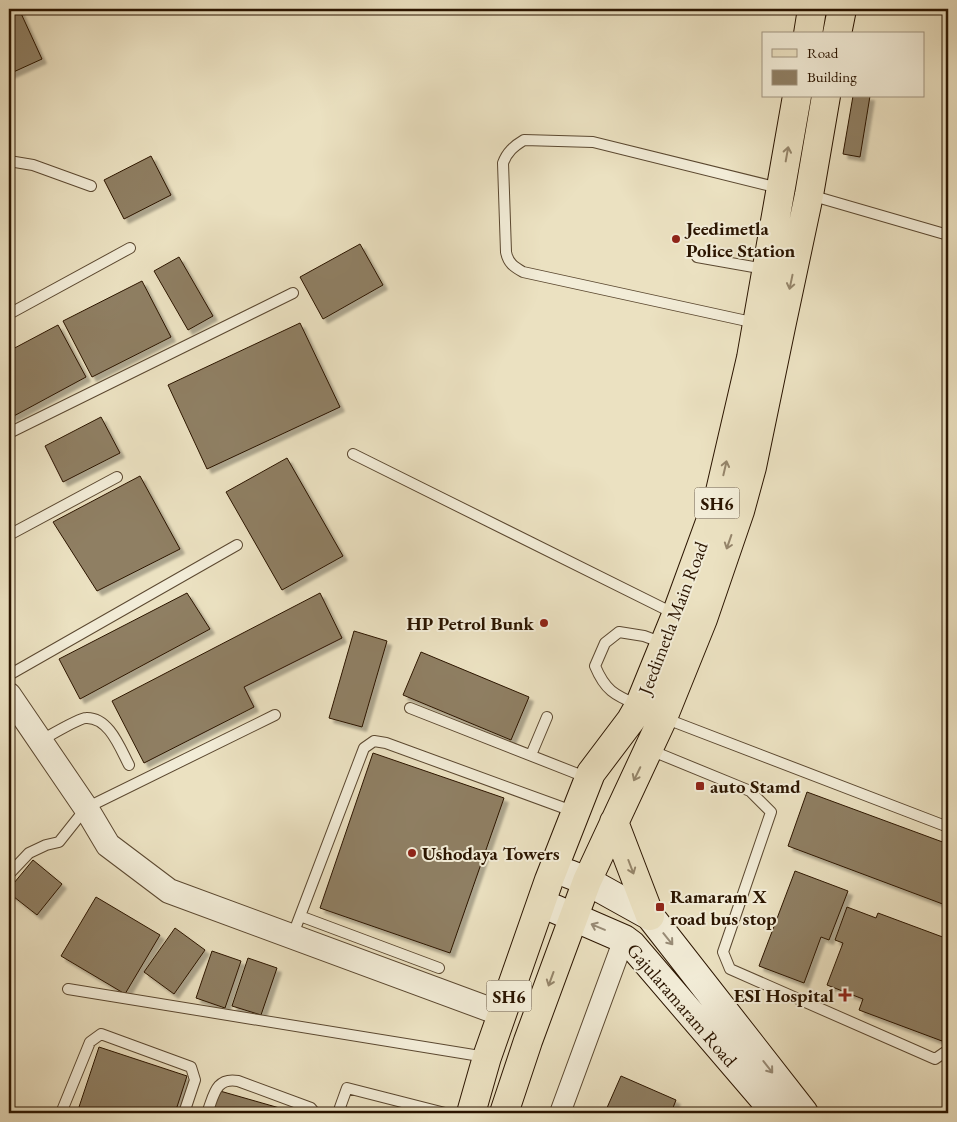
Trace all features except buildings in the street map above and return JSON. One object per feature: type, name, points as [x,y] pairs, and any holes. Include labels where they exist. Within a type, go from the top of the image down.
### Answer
[{"type":"main road","points":[[808,32],[812,9]]},
{"type":"main road","points":[[837,32],[842,9]]},
{"type":"main road","name":"Jeedimetla Main Road","points":[[470,1113],[549,880],[591,773],[635,713],[676,615],[718,500],[751,358],[797,98]]},
{"type":"main road","name":"Jeedimetla Main Road","points":[[504,1113],[528,1041],[564,913],[578,878],[614,822],[649,750],[702,620],[740,511],[752,467],[809,195],[826,98]]},
{"type":"main road","points":[[780,188],[809,195]]},
{"type":"main road","points":[[578,878],[635,713]]},
{"type":"main road","points":[[614,822],[650,916]]},
{"type":"main road","name":"Gajularamaram Road","points":[[578,878],[650,916],[804,1113]]},
{"type":"main road","points":[[486,1113],[564,913]]},
{"type":"main road","name":"Gajularamaram Road","points":[[564,913],[624,938],[632,945],[765,1108]]},
{"type":"street","points":[[10,701],[86,808],[108,844],[169,891],[296,927],[350,947],[502,1014]]},
{"type":"street","points":[[560,1113],[624,938]]},
{"type":"lane","points":[[757,323],[523,272],[513,266],[507,259],[506,252],[504,163],[506,155],[515,145],[524,140],[593,142],[780,188]]},
{"type":"lane","points":[[9,161],[32,165],[91,186]]},
{"type":"lane","points":[[809,195],[948,236]]},
{"type":"lane","points":[[9,314],[130,248]]},
{"type":"lane","points":[[698,257],[766,269]]},
{"type":"lane","points":[[9,433],[294,293]]},
{"type":"lane","points":[[353,454],[676,615]]},
{"type":"lane","points":[[9,535],[117,476]]},
{"type":"lane","points":[[9,675],[237,545]]},
{"type":"lane","points":[[635,713],[602,682],[595,666],[605,643],[619,632],[644,636],[664,643]]},
{"type":"lane","points":[[410,708],[589,779]]},
{"type":"lane","points":[[10,873],[29,853],[46,845],[59,842],[86,808],[275,715]]},
{"type":"lane","points":[[530,755],[547,717]]},
{"type":"lane","points":[[40,741],[85,718],[98,720],[108,728],[129,765]]},
{"type":"lane","points":[[663,718],[948,827]]},
{"type":"lane","points":[[296,927],[364,748],[374,741],[386,743],[576,812]]},
{"type":"lane","points":[[649,750],[750,791],[771,812],[723,952],[730,969],[935,1059],[948,1050]]},
{"type":"lane","points":[[350,947],[439,968]]},
{"type":"lane","points":[[68,990],[488,1057]]},
{"type":"lane","points":[[61,1113],[90,1042],[101,1034],[191,1067],[195,1080],[184,1113]]},
{"type":"lane","points":[[207,1113],[218,1087],[229,1079],[311,1108],[315,1113]]},
{"type":"lane","points":[[338,1113],[347,1088],[445,1113]]},
{"type":"place","name":"Jeedimetla Police Station","points":[[676,239]]},
{"type":"place","name":"HP Petrol Bunk","points":[[544,623]]},
{"type":"place","name":"auto Stamd","points":[[700,786]]},
{"type":"place","name":"Ushodaya Towers","points":[[412,853]]},
{"type":"place","name":"Ramaram X road bus stop","points":[[660,907]]},
{"type":"place","name":"ESI Hospital","points":[[845,995]]}]
